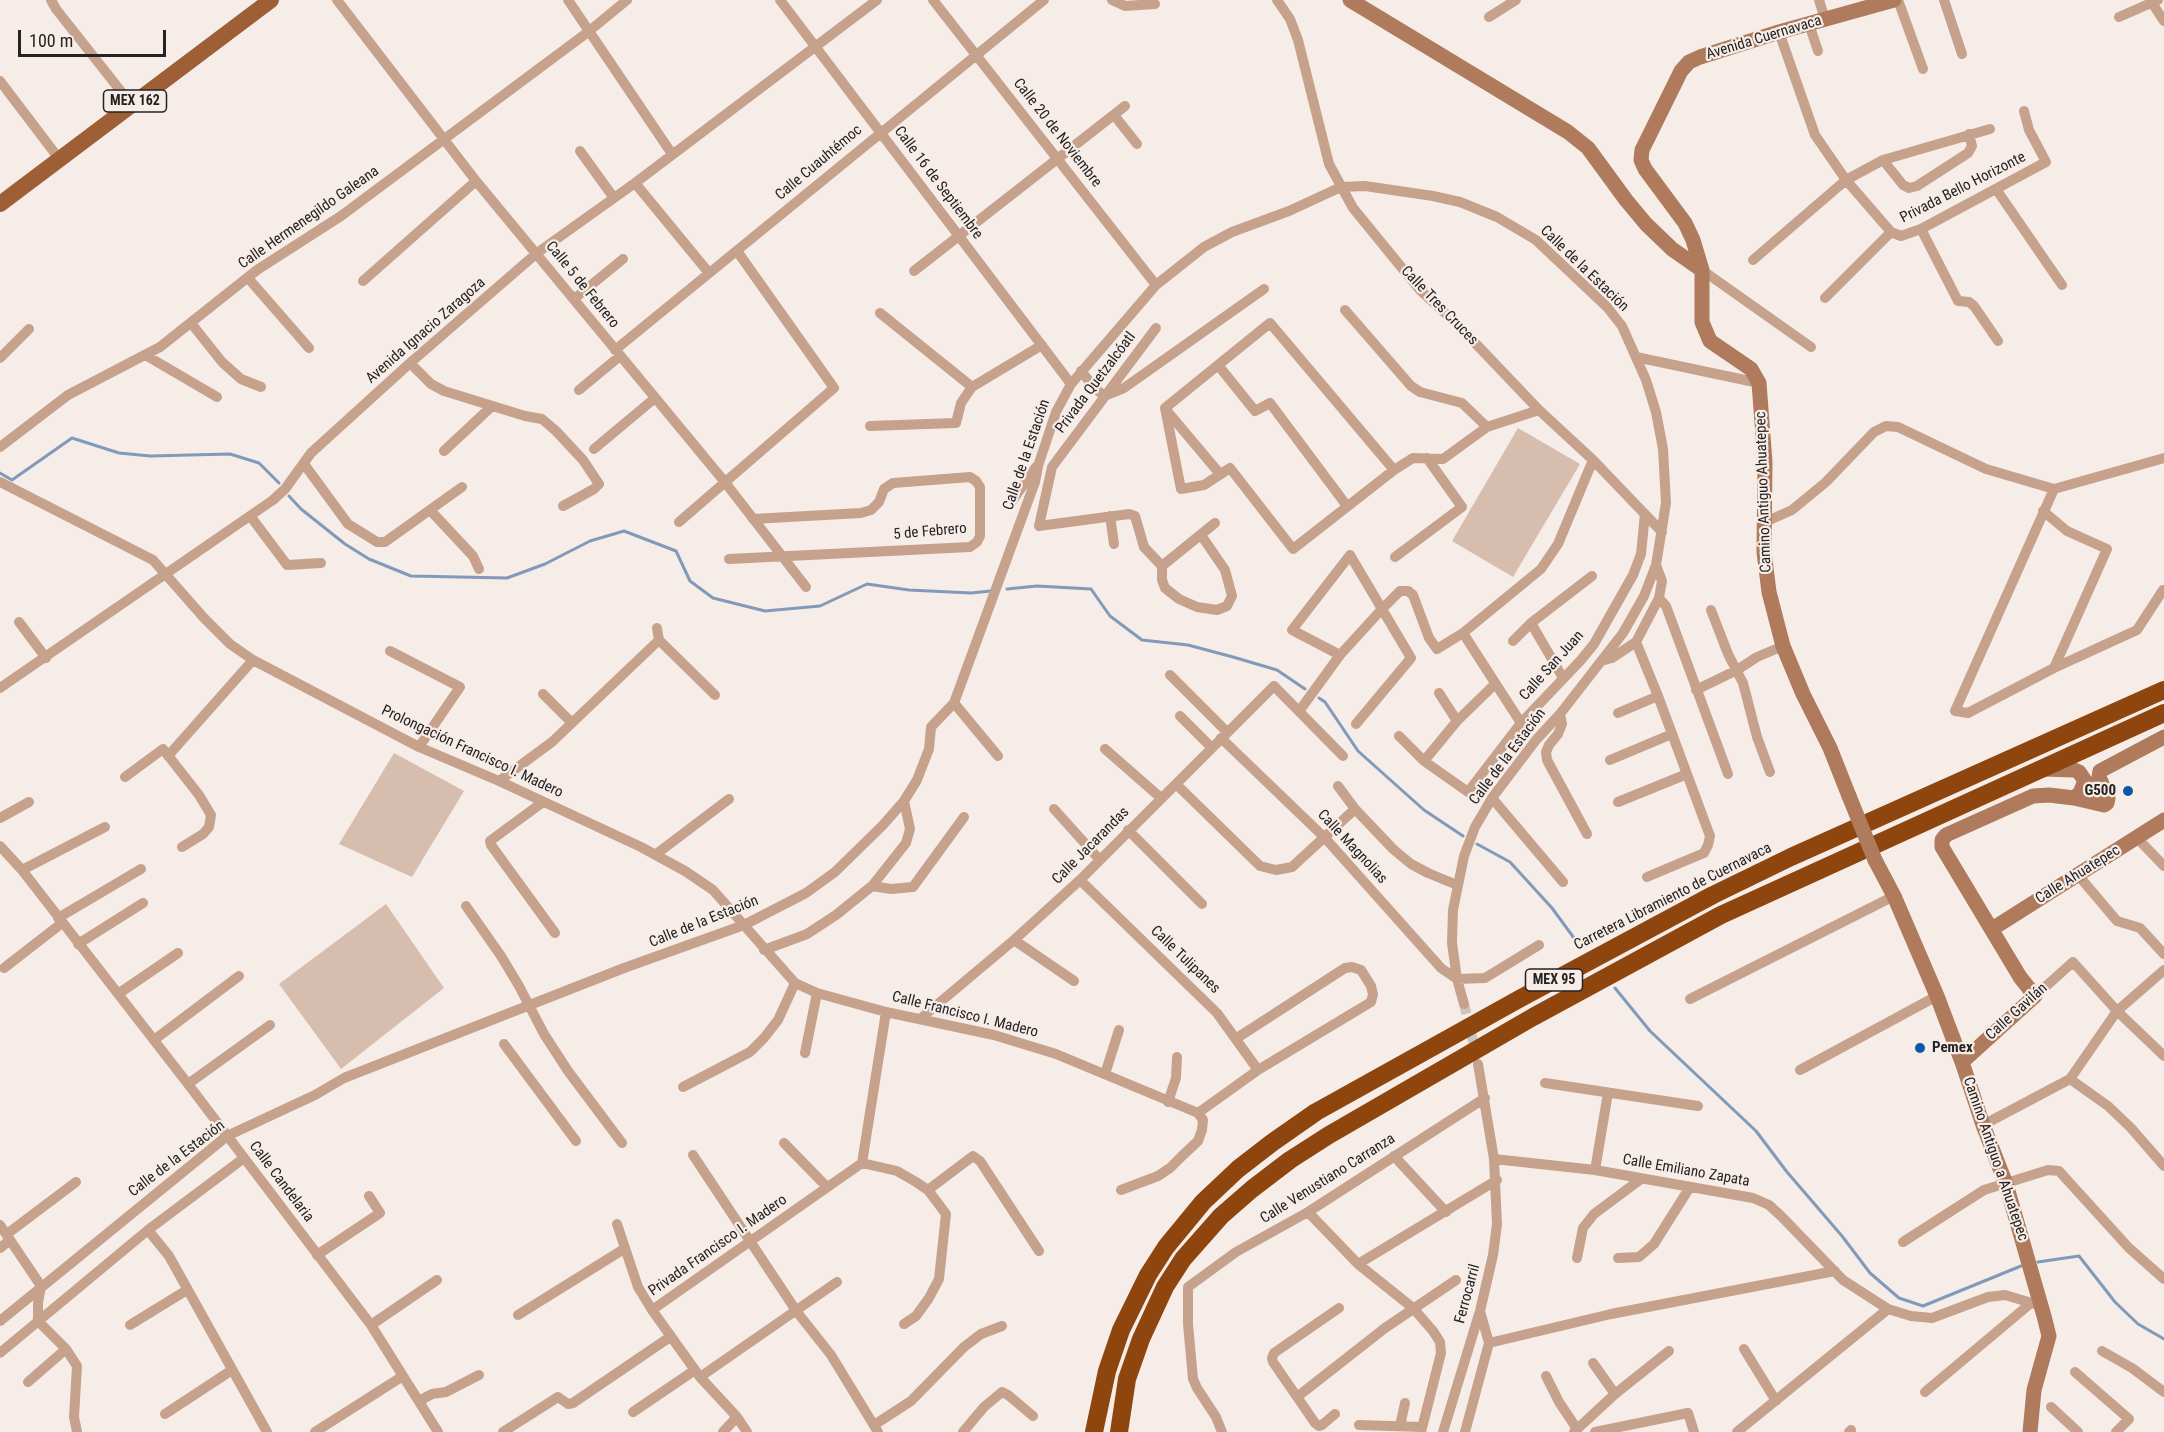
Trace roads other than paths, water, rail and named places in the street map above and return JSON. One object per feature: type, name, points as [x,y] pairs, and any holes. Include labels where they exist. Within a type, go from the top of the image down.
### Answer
[{"type":"highway","name":"Carretera Libramiento de Cuernavaca","points":[[1094,1432],[1107,1371],[1120,1330],[1148,1275],[1166,1247],[1203,1202],[1238,1168],[1316,1112],[1713,895],[1791,857],[2164,690]]},
{"type":"highway","name":"MEX 95","points":[[1119,1432],[1127,1379],[1141,1339],[1165,1287],[1183,1259],[1221,1216],[1252,1188],[1290,1160],[1533,1017],[1721,915],[2164,713]]},
{"type":"main road","name":"MEX 162","points":[[0,204],[272,0]]},
{"type":"street","points":[[51,0],[131,104]]},
{"type":"street","name":"Calle 5 de Febrero","points":[[337,0],[477,181],[724,481],[806,587]]},
{"type":"street","points":[[568,0],[672,154]]},
{"type":"street","name":"Calle Hermenegildo Galeana","points":[[0,447],[68,395],[147,356],[248,278],[341,216],[445,139],[627,0]]},
{"type":"street","name":"Calle 16 de Septiembre","points":[[780,0],[1071,384]]},
{"type":"street","name":"Avenida Ignacio Zaragoza","points":[[0,688],[273,500],[311,453],[410,363],[537,254],[877,0]]},
{"type":"street","name":"Calle 20 de Noviembre","points":[[933,0],[1156,285]]},
{"type":"street","name":"Calle Cuauhtémoc","points":[[579,390],[709,273],[1044,0]]},
{"type":"street","points":[[1112,0],[1125,6],[1155,4]]},
{"type":"street","name":"Calle Tres Cruces","points":[[1277,0],[1290,19],[1298,40],[1329,164],[1353,208],[1420,290],[1457,324],[1539,410],[1593,460],[1662,532]]},
{"type":"street","points":[[1350,0],[1568,132],[1588,148],[1646,224],[1672,249],[1810,347]]},
{"type":"street","points":[[1488,17],[1516,0]]},
{"type":"street","points":[[1819,0],[1825,19]]},
{"type":"street","points":[[1896,0],[1923,69]]},
{"type":"street","name":"Avenida Cuernavaca","points":[[1702,270],[1685,223],[1645,169],[1641,160],[1642,150],[1681,71],[1700,57],[1779,32],[1896,0]]},
{"type":"street","points":[[1944,0],[1962,54]]},
{"type":"street","points":[[2119,17],[2148,3],[2164,21]]},
{"type":"street","points":[[1809,24],[1818,51]]},
{"type":"street","name":"Privada Bello Horizonte","points":[[1779,32],[1815,135],[1846,180],[1891,232],[1901,236],[1921,229],[2046,162],[2029,130],[2024,111]]},
{"type":"street","points":[[0,81],[60,159]]},
{"type":"street","points":[[914,270],[1125,106]]},
{"type":"street","points":[[1114,115],[1137,144]]},
{"type":"street","points":[[1753,260],[1846,180],[1882,160],[1990,129]]},
{"type":"street","points":[[1882,160],[1903,185],[1909,188],[1917,186],[1968,153],[1972,146],[1969,134]]},
{"type":"street","points":[[580,151],[614,198]]},
{"type":"street","points":[[363,281],[477,181]]},
{"type":"street","points":[[634,183],[709,273]]},
{"type":"street","name":"Calle de la Estación","points":[[0,1321],[40,1286],[227,1136],[315,1095],[344,1078],[624,968],[744,925],[806,893],[835,872],[864,845],[904,801],[917,780],[929,749],[931,727],[954,703],[1035,482],[1056,412],[1071,384],[1156,285],[1204,247],[1232,232],[1289,211],[1341,187],[1365,186],[1460,202],[1497,217],[1536,240],[1607,308],[1622,326],[1646,380],[1656,412],[1663,449],[1666,503],[1656,565],[1644,596],[1623,633],[1560,714],[1536,740],[1492,798],[1474,828],[1464,856],[1453,910],[1452,943],[1457,979],[1464,1004]]},
{"type":"street","points":[[1996,189],[2062,285]]},
{"type":"street","points":[[1921,229],[1958,301],[1969,302],[1974,306],[1998,341]]},
{"type":"street","points":[[1825,298],[1891,232]]},
{"type":"street","points":[[679,522],[834,388],[738,251]]},
{"type":"street","points":[[574,299],[623,259]]},
{"type":"street","points":[[1702,270],[1702,322],[1710,341],[1751,369],[1759,383]]},
{"type":"street","points":[[248,278],[309,348]]},
{"type":"street","points":[[1081,371],[1104,396],[1133,382],[1264,289]]},
{"type":"street","points":[[1345,310],[1411,386],[1420,392],[1462,403],[1487,427]]},
{"type":"street","points":[[880,313],[972,387]]},
{"type":"street","points":[[1165,408],[1270,323],[1394,470]]},
{"type":"street","points":[[191,324],[222,362],[241,379],[261,387]]},
{"type":"street","name":"Privada Quetzalcóatl","points":[[1156,328],[1052,467],[1039,526],[1129,514],[1136,516],[1144,547],[1162,566]]},
{"type":"street","points":[[0,358],[29,329]]},
{"type":"street","points":[[870,426],[956,423],[961,403],[972,387],[1042,345]]},
{"type":"street","points":[[147,356],[217,397]]},
{"type":"street","points":[[1636,357],[1759,383]]},
{"type":"street","points":[[410,363],[431,384],[444,392],[491,407],[542,419],[583,460],[598,484],[594,489],[563,506]]},
{"type":"street","points":[[1218,365],[1255,411],[1270,403],[1347,506]]},
{"type":"street","name":"Camino Antiguo Ahuatepec","points":[[1759,383],[1765,462],[1764,552],[1769,592],[1783,646],[1803,694],[1830,748],[1849,796]]},
{"type":"street","points":[[594,449],[655,399]]},
{"type":"street","points":[[444,452],[491,407]]},
{"type":"street","points":[[1165,408],[1181,489],[1204,485],[1230,468],[1293,549],[1394,470],[1413,458],[1443,459],[1487,427],[1539,410]]},
{"type":"street","points":[[1165,408],[1220,474]]},
{"type":"street","points":[[1765,522],[1792,510],[1826,482],[1874,432],[1886,426],[1898,427],[1986,469],[2054,489],[2164,458]]},
{"type":"street","points":[[1012,501],[1038,466],[1063,451]]},
{"type":"street","points":[[1395,557],[1462,507],[1427,458]]},
{"type":"street","points":[[1343,756],[1300,710],[1340,656],[1400,591],[1408,591],[1413,595],[1429,638],[1437,649],[1463,633],[1541,568],[1558,544],[1593,460]]},
{"type":"street","points":[[304,464],[348,524],[377,542],[384,542],[462,487]]},
{"type":"street","name":"5 de Febrero","points":[[729,559],[970,547],[977,542],[980,536],[980,487],[970,477],[893,483],[884,489],[879,502],[871,510],[861,513],[753,519]]},
{"type":"street","points":[[0,482],[153,560],[165,574]]},
{"type":"street","points":[[2054,489],[1955,711],[1968,713],[2054,668],[2137,630],[2163,590]]},
{"type":"street","points":[[430,510],[473,556],[479,569]]},
{"type":"street","points":[[2043,511],[2067,531],[2108,549],[2054,668]]},
{"type":"street","name":"Calle San Juan","points":[[1424,761],[1468,792],[1521,723],[1594,644],[1633,575],[1641,554],[1645,514]]},
{"type":"street","points":[[1110,516],[1114,544]]},
{"type":"street","points":[[250,517],[287,565],[321,563]]},
{"type":"street","points":[[1201,535],[1227,576],[1232,596],[1227,606],[1217,610],[1197,607],[1179,599],[1165,588],[1162,580],[1162,566],[1215,523]]},
{"type":"street","points":[[1340,656],[1292,630],[1350,555],[1411,658],[1356,724]]},
{"type":"street","points":[[1601,662],[1612,658],[1635,642],[1659,598],[1662,581],[1656,565]]},
{"type":"street","name":"Prolongación Francisco I. Madero","points":[[165,574],[230,644],[253,660],[419,747],[499,781],[685,871],[713,891],[744,925]]},
{"type":"street","points":[[1513,641],[1531,623],[1592,576]]},
{"type":"street","points":[[1659,598],[1666,606],[1728,774]]},
{"type":"street","points":[[1711,610],[1728,654],[1743,683],[1757,737],[1770,772]]},
{"type":"street","points":[[19,622],[46,658]]},
{"type":"street","points":[[1531,623],[1563,678]]},
{"type":"street","points":[[657,628],[659,640],[715,695]]},
{"type":"street","points":[[1463,633],[1521,723]]},
{"type":"street","points":[[499,781],[552,742],[659,640]]},
{"type":"street","points":[[1635,642],[1658,696],[1710,836],[1704,853],[1647,877]]},
{"type":"street","points":[[1696,690],[1737,670],[1757,657],[1783,646]]},
{"type":"street","points":[[390,651],[460,687],[419,747]]},
{"type":"street","points":[[168,756],[253,660]]},
{"type":"street","name":"Calle Magnolias","points":[[1170,675],[1224,735],[1325,838],[1441,968],[1457,979]]},
{"type":"street","points":[[1399,736],[1424,761],[1457,721],[1495,684]]},
{"type":"street","name":"Calle Jacarandas","points":[[920,1019],[1014,940],[1080,880],[1274,686],[1300,710]]},
{"type":"street","points":[[1439,693],[1457,721]]},
{"type":"street","points":[[543,694],[572,723]]},
{"type":"street","points":[[1618,713],[1658,696]]},
{"type":"street","points":[[954,703],[998,756]]},
{"type":"street","points":[[1560,714],[1562,724],[1546,752],[1547,760],[1587,834]]},
{"type":"street","points":[[1180,716],[1212,748]]},
{"type":"street","points":[[1610,760],[1672,734]]},
{"type":"street","points":[[2035,996],[2020,977],[1942,847],[1942,840],[1952,832],[2033,796],[2073,798],[2104,806],[2108,798],[2099,777],[2100,771],[2164,737]]},
{"type":"street","points":[[125,777],[163,749],[199,795],[211,815],[209,827],[203,834],[182,847]]},
{"type":"street","points":[[1105,749],[1161,798]]},
{"type":"street","points":[[2040,769],[2079,772],[2085,781],[2080,793],[2073,798]]},
{"type":"street","points":[[1618,802],[1687,774]]},
{"type":"street","points":[[1176,784],[1260,866],[1276,870],[1292,867],[1355,809]]},
{"type":"street","points":[[1338,786],[1355,809],[1393,849],[1411,864],[1457,885]]},
{"type":"street","name":"Camino Antiguo a Ahuatepec","points":[[1849,796],[1875,860],[1894,896],[1937,996],[2006,1184],[2036,1304],[2049,1336],[2034,1390],[2030,1432]]},
{"type":"street","points":[[655,855],[729,798]]},
{"type":"street","points":[[1492,798],[1563,882]]},
{"type":"street","points":[[764,950],[807,934],[836,915],[872,886],[906,843],[910,829],[904,801]]},
{"type":"street","points":[[0,819],[29,802]]},
{"type":"street","points":[[543,802],[490,841],[555,933]]},
{"type":"street","points":[[1054,808],[1099,859]]},
{"type":"street","points":[[872,886],[891,889],[913,887],[964,817]]},
{"type":"street","name":"Calle Ahuatepec","points":[[1992,929],[2164,820]]},
{"type":"street","points":[[21,870],[105,827]]},
{"type":"street","points":[[1128,830],[1202,904]]},
{"type":"street","points":[[2138,838],[2164,866]]},
{"type":"street","name":"Calle Candelaria","points":[[0,846],[188,1084],[370,1325],[438,1432]]},
{"type":"street","points":[[4,968],[60,921],[141,869]]},
{"type":"street","points":[[2078,875],[2117,921],[2140,928],[2164,954]]},
{"type":"street","name":"Calle Tulipanes","points":[[1080,880],[1211,1006],[1237,1038],[1258,1070]]},
{"type":"street","points":[[1690,999],[1894,896]]},
{"type":"street","points":[[78,944],[143,903]]},
{"type":"street","points":[[465,906],[501,956],[568,1071],[622,1143]]},
{"type":"street","name":"Calle Francisco I. Madero","points":[[744,925],[795,983],[816,993],[886,1012],[994,1035],[1056,1054],[1198,1113]]},
{"type":"street","points":[[1014,940],[1074,981]]},
{"type":"street","points":[[1457,979],[1485,978],[1539,945]]},
{"type":"street","points":[[118,994],[178,953]]},
{"type":"street","name":"Calle Gavilán","points":[[1962,1062],[2073,962],[2117,1011]]},
{"type":"street","points":[[1121,1190],[1158,1176],[1170,1168],[1198,1141],[1203,1120],[1198,1113],[1258,1070],[1371,1002],[1373,994],[1371,986],[1361,970],[1352,967],[1345,968],[1237,1038]]},
{"type":"street","points":[[1983,1125],[2070,1079],[2117,1011],[2164,970]]},
{"type":"street","points":[[154,1040],[239,976]]},
{"type":"street","points":[[683,1087],[750,1052],[778,1020],[795,983]]},
{"type":"street","points":[[805,1053],[816,993]]},
{"type":"street","points":[[1800,1070],[1937,996]]},
{"type":"street","points":[[2117,1011],[2164,1056]]},
{"type":"street","points":[[886,1012],[862,1163],[897,1171],[928,1190],[946,1214],[939,1279],[916,1316],[904,1324]]},
{"type":"street","points":[[188,1084],[270,1025]]},
{"type":"street","points":[[1105,1074],[1119,1030]]},
{"type":"street","points":[[504,1044],[576,1141]]},
{"type":"street","points":[[1168,1102],[1176,1078],[1178,1057]]},
{"type":"street","name":"Ferrocarril","points":[[1443,1432],[1480,1311],[1493,1255],[1497,1224],[1497,1180],[1478,1064]]},
{"type":"street","points":[[2070,1079],[2108,1106],[2131,1128],[2164,1166]]},
{"type":"street","points":[[1545,1083],[1698,1106]]},
{"type":"street","points":[[1595,1170],[1608,1093]]},
{"type":"street","name":"Calle Venustiano Carranza","points":[[1222,1432],[1216,1417],[1193,1379],[1188,1287],[1236,1252],[1308,1212],[1485,1098]]},
{"type":"street","points":[[784,1143],[828,1187]]},
{"type":"street","points":[[693,1155],[797,1312],[831,1355],[876,1428],[911,1401],[963,1347],[981,1334],[1002,1326]]},
{"type":"street","points":[[928,1190],[973,1156],[980,1161],[1039,1251]]},
{"type":"street","points":[[1394,1156],[1446,1212]]},
{"type":"street","points":[[0,1353],[148,1230],[244,1158]]},
{"type":"street","name":"Calle Emiliano Zapata","points":[[1494,1159],[1595,1170],[1753,1198],[1769,1205],[1844,1280],[1888,1309],[1911,1316],[1932,1318],[1988,1297],[2005,1295],[2036,1304]]},
{"type":"street","name":"Privada Francisco I. Madero","points":[[747,1432],[698,1373],[652,1310],[862,1163]]},
{"type":"street","points":[[1903,1242],[1984,1190],[2048,1170],[2060,1171],[2129,1248],[2164,1279]]},
{"type":"street","points":[[1577,1258],[1583,1228],[1594,1214],[1641,1179]]},
{"type":"street","points":[[1358,1264],[1497,1180]]},
{"type":"street","points":[[0,1248],[6,1233],[76,1182]]},
{"type":"street","points":[[1618,1258],[1639,1257],[1654,1244],[1690,1186]]},
{"type":"street","points":[[317,1255],[380,1214],[369,1196]]},
{"type":"street","points":[[1308,1212],[1358,1264],[1413,1308],[1440,1342],[1441,1353],[1422,1430],[1400,1426],[1359,1425]]},
{"type":"street","points":[[617,1224],[638,1287],[652,1310]]},
{"type":"street","points":[[148,1230],[169,1256],[267,1432]]},
{"type":"street","points":[[6,1233],[40,1286],[38,1321],[66,1350],[77,1366],[74,1417],[76,1432]]},
{"type":"street","points":[[518,1315],[624,1249]]},
{"type":"street","points":[[1489,1343],[1611,1314],[1835,1271]]},
{"type":"street","points":[[370,1325],[437,1280]]},
{"type":"street","points":[[1297,1397],[1413,1308],[1456,1280]]},
{"type":"street","points":[[633,1412],[797,1312],[837,1282]]},
{"type":"street","points":[[130,1325],[187,1290]]},
{"type":"street","points":[[1925,1392],[2036,1304]]},
{"type":"street","points":[[1335,1414],[1319,1426],[1273,1362],[1274,1353],[1339,1308]]},
{"type":"street","points":[[1737,1432],[1888,1309]]},
{"type":"street","points":[[1465,1432],[1489,1343],[1480,1311]]},
{"type":"street","points":[[503,1432],[558,1397],[568,1404],[573,1402],[670,1337]]},
{"type":"street","points":[[1744,1348],[1776,1401]]},
{"type":"street","points":[[28,1382],[66,1350]]},
{"type":"street","points":[[1546,1376],[1576,1431],[1616,1394],[1669,1351]]},
{"type":"street","points":[[2102,1351],[2132,1368],[2164,1392]]},
{"type":"street","points":[[1593,1363],[1616,1394]]},
{"type":"street","points":[[165,1414],[232,1370]]},
{"type":"street","points":[[2075,1372],[2129,1419],[2116,1432]]},
{"type":"street","points":[[419,1401],[432,1394],[446,1392],[460,1386],[479,1375]]},
{"type":"street","points":[[315,1432],[403,1376]]},
{"type":"street","points":[[963,1432],[984,1407],[1002,1392],[1033,1416]]},
{"type":"street","points":[[1400,1426],[1405,1403]]},
{"type":"street","points":[[2051,1407],[2078,1432]]},
{"type":"street","points":[[1595,1432],[1688,1413],[1694,1432]]},
{"type":"street","points":[[723,1432],[736,1417]]},
{"type":"waterway","points":[[0,473],[12,480],[72,438],[119,453],[150,456],[230,454],[259,463],[279,483]]},
{"type":"waterway","points":[[289,496],[301,509],[345,544],[369,559],[411,576],[507,578],[545,564],[590,541],[624,531],[676,551],[690,581],[713,598],[765,611],[820,606],[867,584],[909,590],[971,593],[991,591]]},
{"type":"waterway","points":[[1007,589],[1037,586],[1091,589],[1110,616],[1142,640],[1188,645],[1277,670],[1305,689]]},
{"type":"waterway","points":[[1319,698],[1325,702],[1358,751],[1424,810],[1463,836]]},
{"type":"waterway","points":[[1477,844],[1510,862],[1552,908],[1574,938]]},
{"type":"waterway","points":[[1615,988],[1650,1031],[1756,1131],[1870,1273],[1899,1298],[1923,1306],[2021,1266]]},
{"type":"waterway","points":[[2038,1262],[2079,1256],[2115,1302],[2138,1324],[2164,1339]]},
{"type":"tunnel","points":[[1464,1004],[1476,1053]]},
{"type":"place","name":"G500","points":[[2128,791]]},
{"type":"place","name":"Pemex","points":[[1920,1048]]}]
